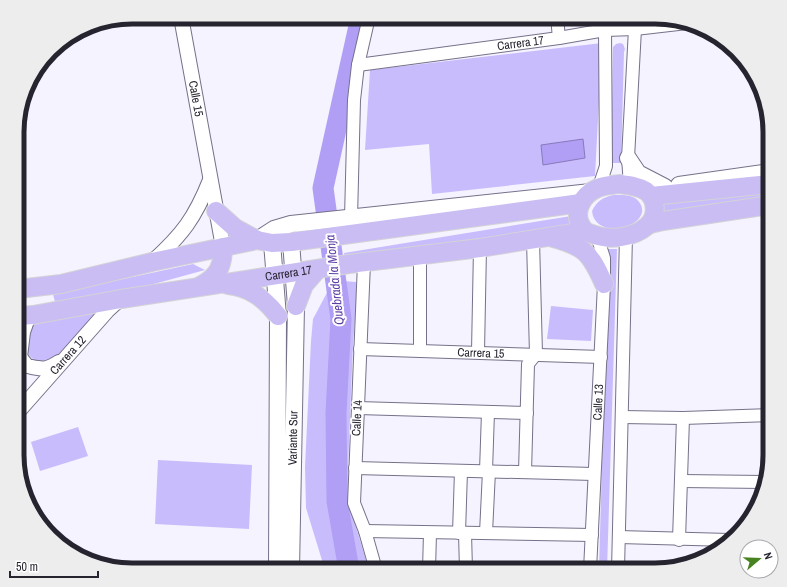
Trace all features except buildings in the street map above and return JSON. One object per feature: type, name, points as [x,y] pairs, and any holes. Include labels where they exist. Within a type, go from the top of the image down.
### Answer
[{"type":"main road","points":[[628,158],[638,173],[654,204],[655,209],[654,214],[638,231]]},
{"type":"main road","points":[[646,189],[763,173]]},
{"type":"main road","points":[[24,288],[62,284],[152,262],[223,247],[265,241],[291,242],[313,231],[346,224],[590,194],[619,184],[646,189],[763,184]]},
{"type":"main road","points":[[590,194],[578,208],[580,222],[591,234],[613,238],[673,224],[763,211]]},
{"type":"main road","points":[[638,231],[663,220],[763,206]]},
{"type":"main road","points":[[216,211],[234,228],[265,241]]},
{"type":"main road","points":[[265,241],[281,227],[291,224],[313,231]]},
{"type":"main road","name":"Carrera 17","points":[[24,315],[121,298],[320,269],[480,248],[540,238],[591,234]]},
{"type":"main road","points":[[540,238],[566,241],[582,249],[596,267],[604,284]]},
{"type":"main road","name":"Variante Sur","points":[[265,241],[275,276],[278,316],[277,563]]},
{"type":"main road","name":"Variante Sur","points":[[291,242],[296,306],[291,563]]},
{"type":"main road","points":[[197,287],[209,282],[218,272],[223,260],[223,247]]},
{"type":"main road","points":[[296,306],[304,285],[320,269]]},
{"type":"main road","points":[[24,314],[46,295],[62,284]]},
{"type":"main road","points":[[220,284],[237,286],[253,292],[267,302],[278,316]]},
{"type":"street","name":"Calle 15","points":[[182,24],[223,247]]},
{"type":"street","points":[[346,224],[354,100],[358,65],[367,24]]},
{"type":"street","points":[[558,24],[559,38]]},
{"type":"street","name":"Carrera 17","points":[[358,65],[559,38],[605,30],[634,29],[669,25]]},
{"type":"street","points":[[634,29],[628,158],[646,189]]},
{"type":"street","points":[[590,194],[606,166],[605,30]]},
{"type":"street","points":[[152,262],[171,245],[187,226],[200,204],[210,180]]},
{"type":"street","name":"Calle 13","points":[[618,563],[622,418],[638,231]]},
{"type":"street","name":"Calle 13","points":[[590,563],[604,284],[604,258],[591,234]]},
{"type":"street","points":[[525,472],[528,364],[536,354],[540,238]]},
{"type":"street","points":[[478,352],[480,248]]},
{"type":"street","points":[[420,255],[420,350]]},
{"type":"street","name":"Calle 14","points":[[356,264],[360,349],[354,503],[365,531],[374,563]]},
{"type":"street","name":"Carrera 12","points":[[24,405],[108,310],[121,298]]},
{"type":"street","name":"Carrera 15","points":[[360,349],[601,356]]},
{"type":"street","points":[[24,364],[27,366],[48,369],[65,358]]},
{"type":"street","points":[[358,408],[527,413]]},
{"type":"street","points":[[486,533],[488,412]]},
{"type":"street","points":[[622,418],[763,416]]},
{"type":"street","points":[[679,540],[683,418]]},
{"type":"street","points":[[355,468],[594,474]]},
{"type":"street","points":[[461,471],[462,533],[465,563]]},
{"type":"street","points":[[681,481],[759,482]]},
{"type":"street","points":[[365,531],[592,535]]},
{"type":"street","points":[[429,563],[430,532]]},
{"type":"street","points":[[619,537],[679,540],[722,540]]},
{"type":"shaded area","points":[[602,43],[595,176],[432,194],[429,144],[365,150],[370,70]]},
{"type":"shaded area","points":[[620,43],[623,44],[625,49],[621,163],[611,163],[613,47]]},
{"type":"shaded area","points":[[583,139],[585,158],[543,165],[541,145]]},
{"type":"shaded area","points":[[763,189],[763,204],[662,218],[660,200]]},
{"type":"shaded area","points":[[614,195],[629,196],[639,201],[642,213],[638,220],[631,225],[611,229],[602,226],[595,221],[592,211],[598,202],[604,198]]},
{"type":"shaded area","points":[[571,216],[573,224],[345,259],[344,253]]},
{"type":"shaded area","points":[[608,249],[617,249],[607,563],[599,563]]},
{"type":"shaded area","points":[[193,264],[205,270],[132,290],[55,302],[53,294]]},
{"type":"shaded area","points":[[342,281],[356,282],[357,293],[353,344],[348,500],[367,563],[323,563],[306,508],[305,467],[313,319],[330,287]]},
{"type":"shaded area","points":[[107,306],[51,363],[40,362],[32,358],[29,354],[27,344],[34,321]]},
{"type":"shaded area","points":[[551,306],[593,310],[591,341],[547,339]]},
{"type":"shaded area","points":[[78,427],[88,456],[40,471],[31,442]]},
{"type":"shaded area","points":[[158,460],[252,465],[249,529],[155,524]]},
{"type":"waterway","name":"Quebrada la Monja","points":[[348,563],[337,501],[336,413],[341,319],[323,188],[359,24]]}]
